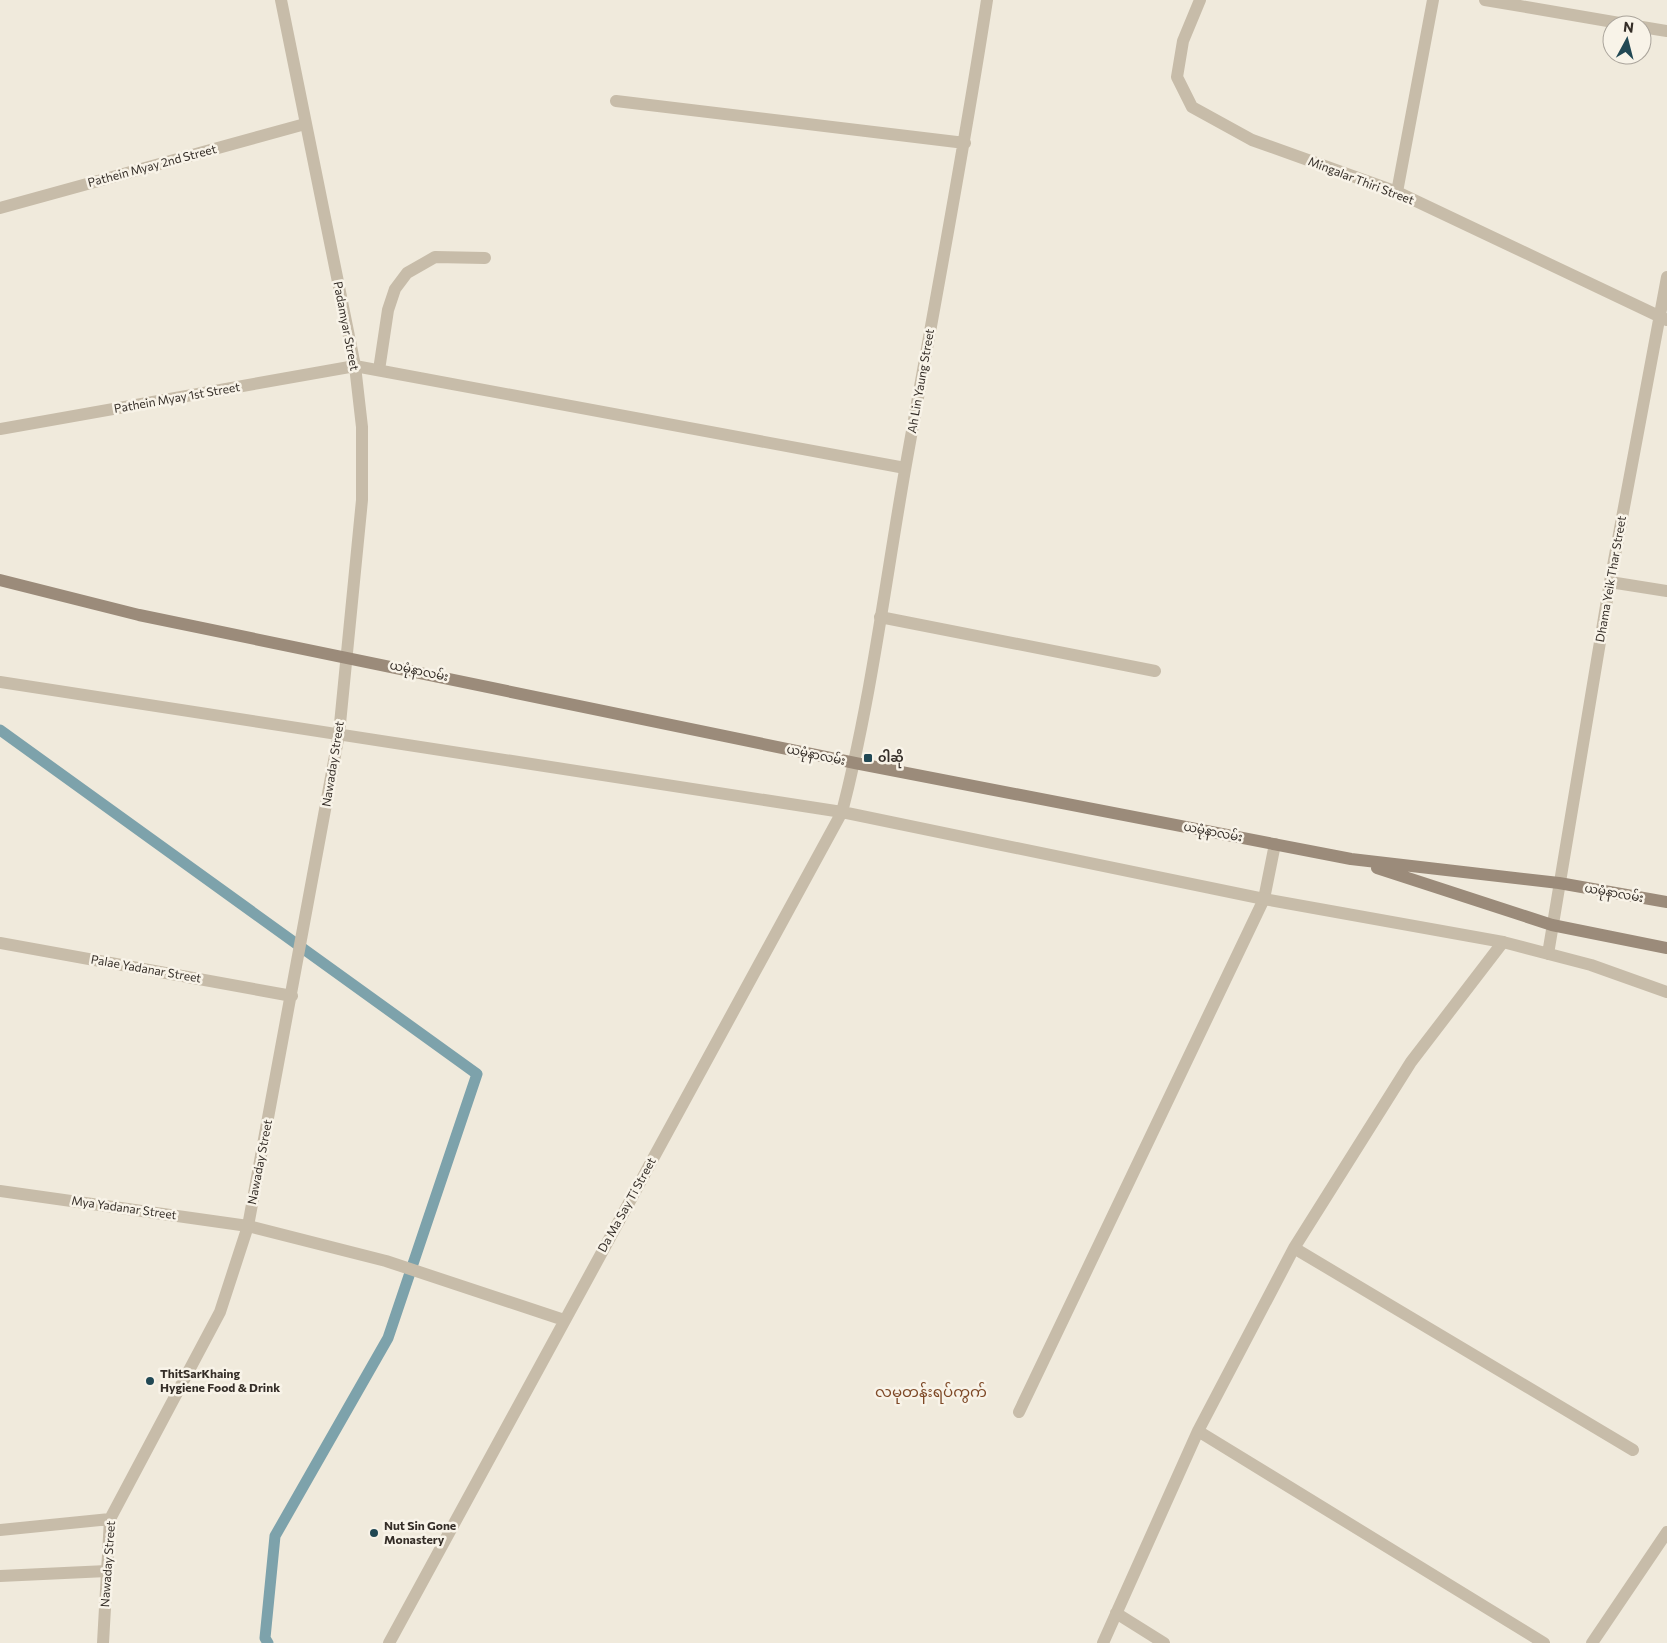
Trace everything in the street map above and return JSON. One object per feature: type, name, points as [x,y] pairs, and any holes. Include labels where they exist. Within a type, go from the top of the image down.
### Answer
[{"type":"main road","name":"ယမုံနာလမ်း","points":[[0,580],[139,614],[855,763],[1351,859],[1559,883],[1667,902]]},
{"type":"main road","points":[[1351,859],[1552,925],[1667,948]]},
{"type":"street","name":"Padamyar Street","points":[[281,0],[354,366],[362,426],[362,500],[346,656]]},
{"type":"street","name":"Ah Lin Yaung Street","points":[[855,763],[905,468],[965,143],[987,0]]},
{"type":"street","name":"Mingalar Thiri Street","points":[[1200,0],[1183,41],[1177,76],[1192,107],[1252,140],[1397,192],[1664,320]]},
{"type":"street","points":[[1397,192],[1434,0]]},
{"type":"street","points":[[1485,0],[1602,20]]},
{"type":"street","points":[[1652,29],[1667,31]]},
{"type":"street","points":[[616,101],[965,143]]},
{"type":"street","name":"Pathein Myay 2nd Street","points":[[0,208],[305,124]]},
{"type":"street","points":[[378,370],[388,310],[395,289],[407,273],[435,257],[485,258]]},
{"type":"street","name":"Dhama Yeik Thar Street","points":[[1548,954],[1610,582],[1664,320],[1667,277]]},
{"type":"street","name":"Pathein Myay 1st Street","points":[[0,429],[354,366],[905,468]]},
{"type":"street","points":[[1610,582],[1667,592]]},
{"type":"street","points":[[880,617],[1156,671]]},
{"type":"street","name":"Nawaday Street","points":[[103,1643],[110,1519],[220,1312],[248,1226],[339,734],[346,656]]},
{"type":"street","points":[[0,682],[842,812],[1264,899],[1503,942],[1591,965],[1667,992]]},
{"type":"street","name":"Da Ma Say Ti Street","points":[[389,1643],[842,812],[855,763]]},
{"type":"street","points":[[1019,1412],[1264,899],[1275,844]]},
{"type":"street","points":[[1103,1643],[1198,1431],[1294,1248],[1411,1062],[1503,942]]},
{"type":"street","name":"Palae Yadanar Street","points":[[0,943],[292,996]]},
{"type":"street","name":"Mya Yadanar Street","points":[[0,1191],[248,1226],[386,1261],[564,1320]]},
{"type":"street","points":[[1294,1248],[1633,1450]]},
{"type":"street","points":[[1198,1431],[1544,1643]]},
{"type":"street","points":[[0,1530],[110,1519]]},
{"type":"street","points":[[1592,1643],[1667,1532]]},
{"type":"street","points":[[0,1576],[107,1571]]},
{"type":"street","points":[[1116,1613],[1164,1643]]},
{"type":"waterway","points":[[0,730],[477,1074],[388,1338],[275,1536],[265,1638],[268,1643]]},
{"type":"place","name":"ဝါဆို","points":[[868,758]]},
{"type":"place","name":"ThitSarKhaing Hygiene Food & Drink","points":[[150,1381]]},
{"type":"place","name":"Nut Sin Gone Monastery","points":[[374,1533]]},
{"type":"district","name":"လမုတန်းရပ်ကွက်","points":[[931,1392]]}]
